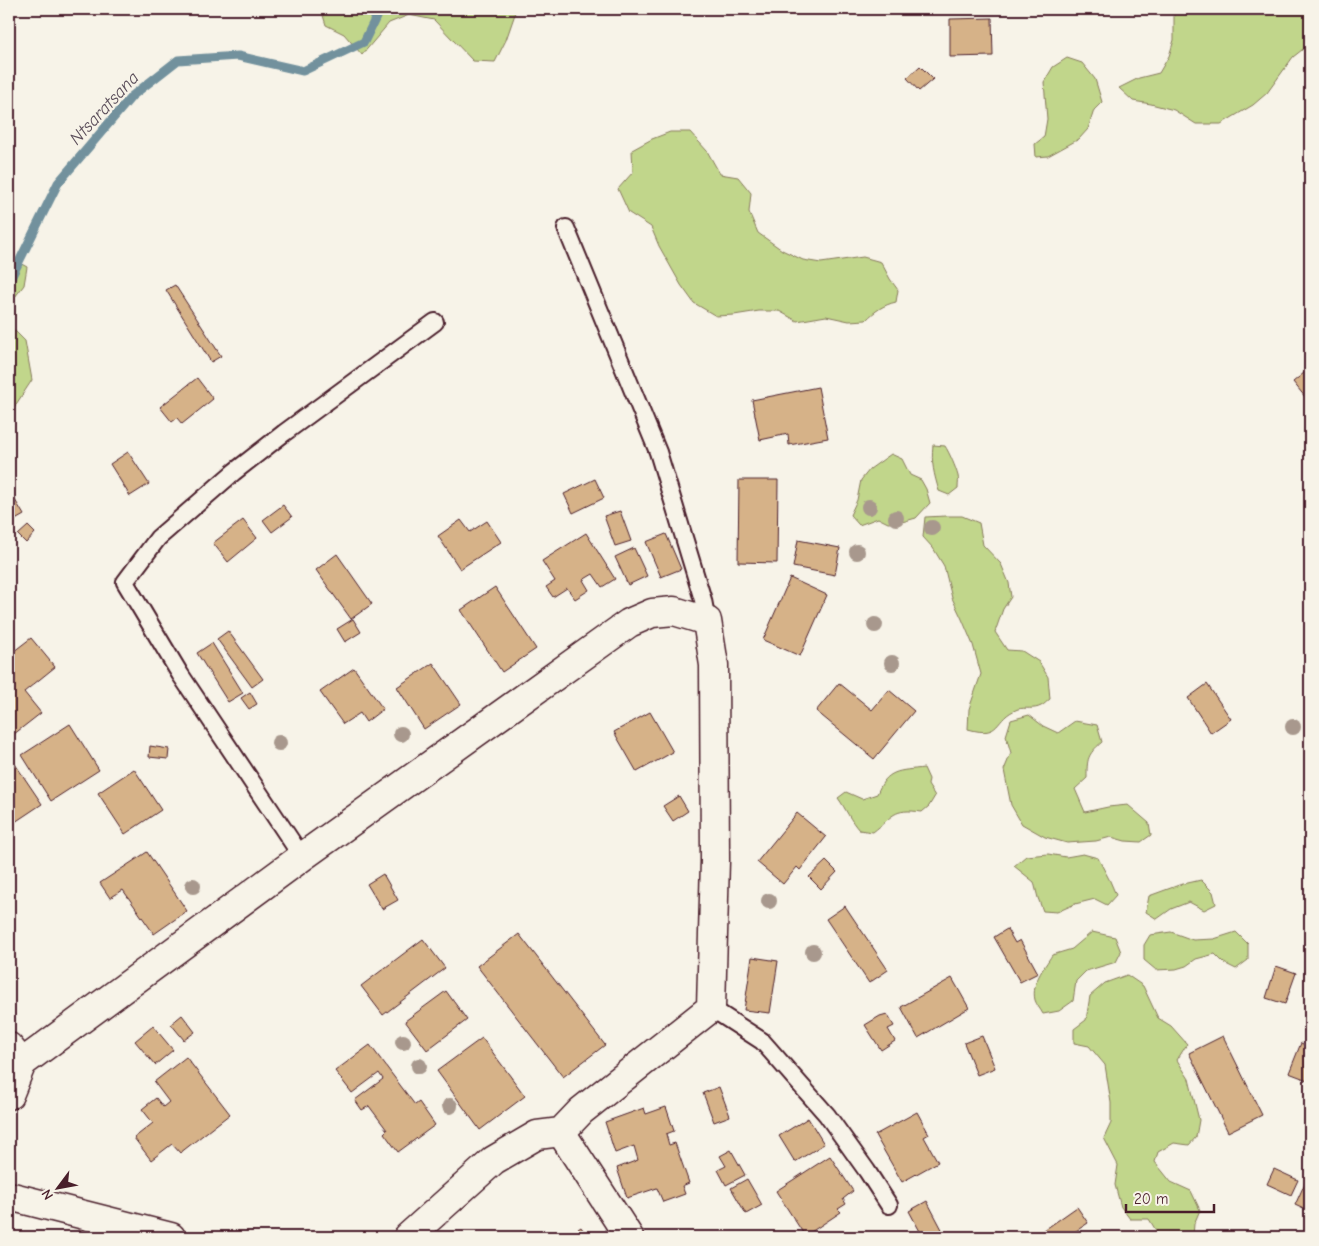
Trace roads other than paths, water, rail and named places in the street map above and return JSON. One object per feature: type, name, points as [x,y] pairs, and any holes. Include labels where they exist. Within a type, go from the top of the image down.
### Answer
[{"type":"street","points":[[9,1095],[15,1055],[302,857],[629,622],[652,613],[674,612],[707,621],[714,665],[715,860],[711,1008],[581,1112],[562,1132],[537,1135],[494,1160],[408,1237]]},
{"type":"street","points":[[562,1132],[629,1237]]},
{"type":"street","points":[[9,1196],[171,1237]]},
{"type":"lane","points":[[566,228],[658,452],[703,600],[707,621]]},
{"type":"lane","points":[[302,857],[180,674],[125,582],[158,538],[234,472],[435,322]]},
{"type":"lane","points":[[711,1008],[762,1041],[827,1115],[867,1170],[889,1205]]},
{"type":"waterway","name":"Ntsaratsana","points":[[9,282],[58,183],[132,96],[178,60],[238,56],[303,71],[364,42],[380,9]]}]
